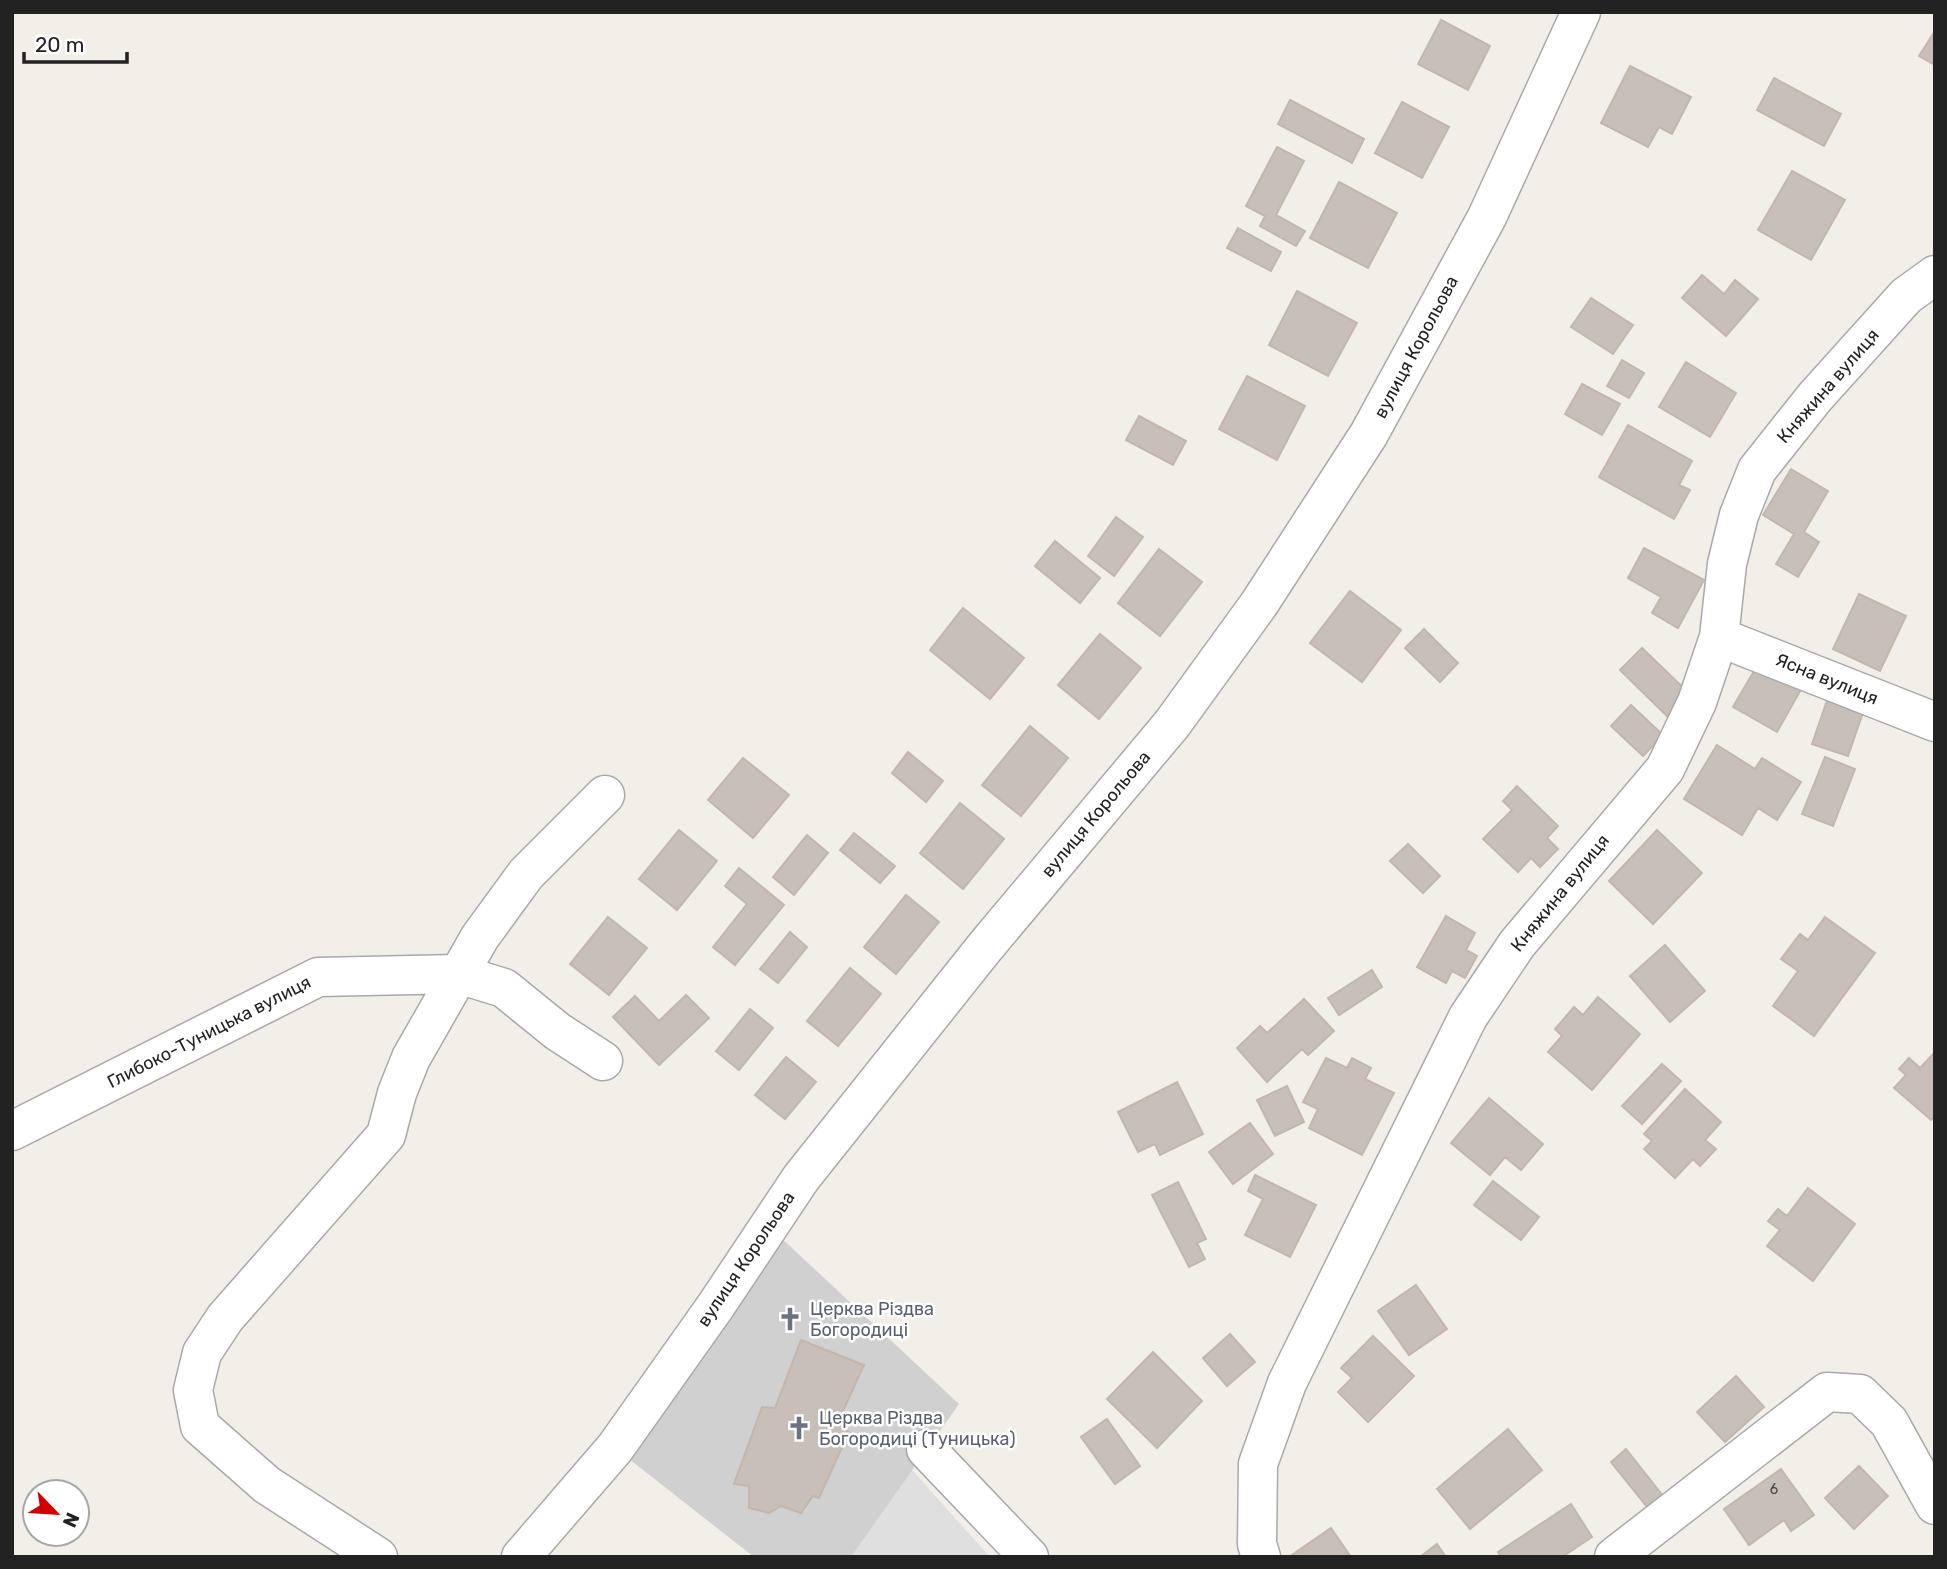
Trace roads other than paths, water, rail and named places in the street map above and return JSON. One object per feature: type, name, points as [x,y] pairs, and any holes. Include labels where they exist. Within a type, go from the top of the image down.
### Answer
[{"type":"street","name":"вулиця Корольова","points":[[522,1557],[615,1448],[715,1307],[801,1178],[985,947],[1172,724],[1259,604],[1369,434],[1486,217],[1581,12]]},
{"type":"street","name":"Княжина вулиця","points":[[1261,1557],[1257,1544],[1258,1464],[1283,1394],[1468,1017],[1517,944],[1665,769],[1697,702],[1719,637],[1727,564],[1739,515],[1757,470],[1824,387],[1906,296],[1935,275]]},
{"type":"street","name":"Ясна вулиця","points":[[1719,637],[1935,722]]},
{"type":"street","points":[[378,1557],[267,1485],[200,1426],[193,1390],[202,1353],[225,1318],[386,1135],[397,1093],[411,1058],[480,937],[526,874],[605,795]]},
{"type":"street","name":"Глибоко-Туницька вулиця","points":[[12,1131],[318,978],[458,974],[504,988],[556,1031],[603,1061]]},
{"type":"street","points":[[1614,1557],[1828,1392],[1860,1394],[1889,1422],[1935,1505]]},
{"type":"street","points":[[926,1449],[1029,1557]]},
{"type":"place","name":"Церква Різдва Богородиці","points":[[790,1319]]},
{"type":"place","name":"Церква Різдва Богородиці (Туницька)","points":[[799,1428]]}]
